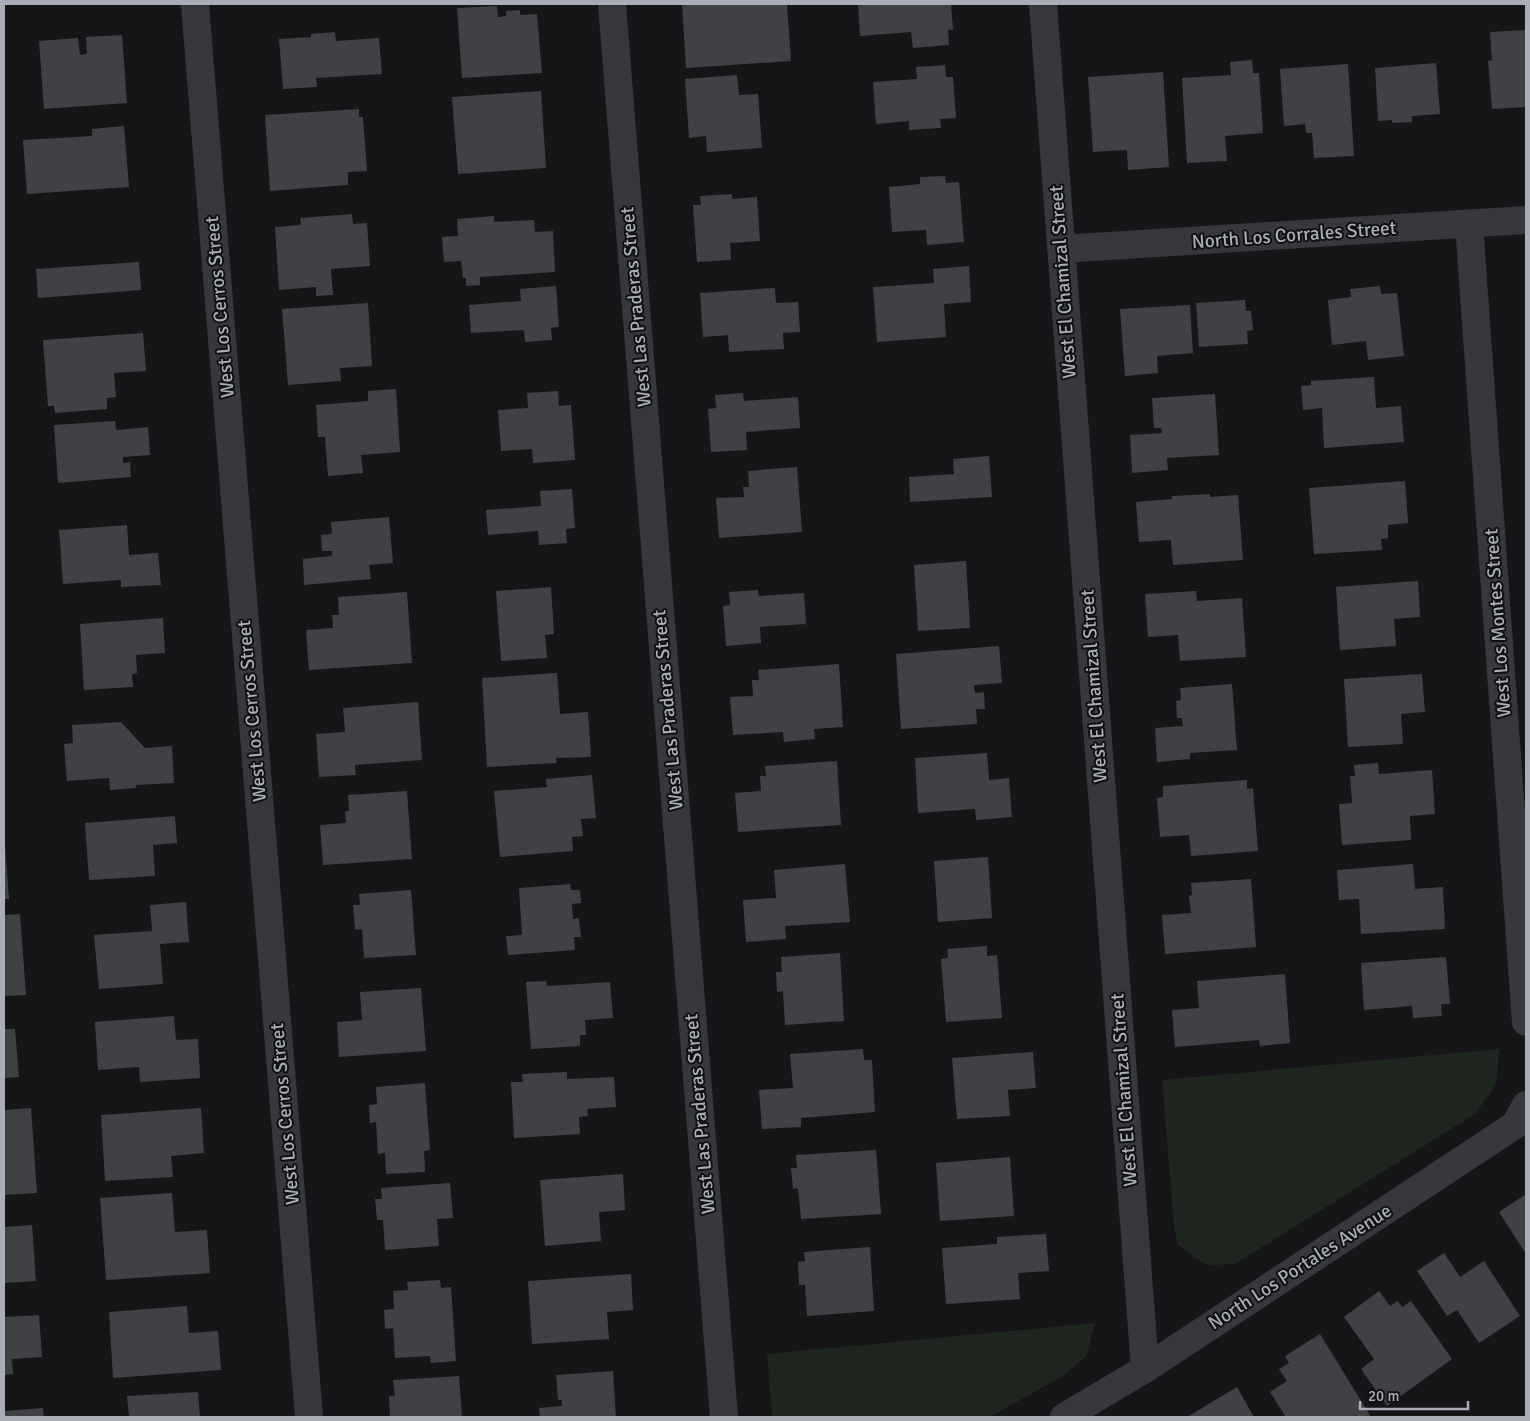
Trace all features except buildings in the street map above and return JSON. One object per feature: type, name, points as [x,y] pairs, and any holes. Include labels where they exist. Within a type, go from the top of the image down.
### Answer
[{"type":"street","name":"West Los Cerros Street","points":[[195,4],[309,1417]]},
{"type":"street","name":"West Las Praderas Street","points":[[612,4],[724,1417]]},
{"type":"street","name":"West El Chamizal Street","points":[[1042,4],[1145,1369]]},
{"type":"street","name":"North Los Corrales Street","points":[[1061,249],[1526,220]]},
{"type":"street","name":"West Los Montes Street","points":[[1469,224],[1526,1022]]},
{"type":"street","name":"North Los Portales Avenue","points":[[1064,1417],[1145,1369],[1515,1125],[1526,1105]]},
{"type":"shaded area","points":[[1499,1049],[1496,1085],[1475,1114],[1235,1264],[1206,1265],[1178,1245],[1174,1226],[1162,1080]]},
{"type":"shaded area","points":[[1095,1323],[1086,1357],[1061,1377],[990,1417],[772,1417],[767,1354]]}]
